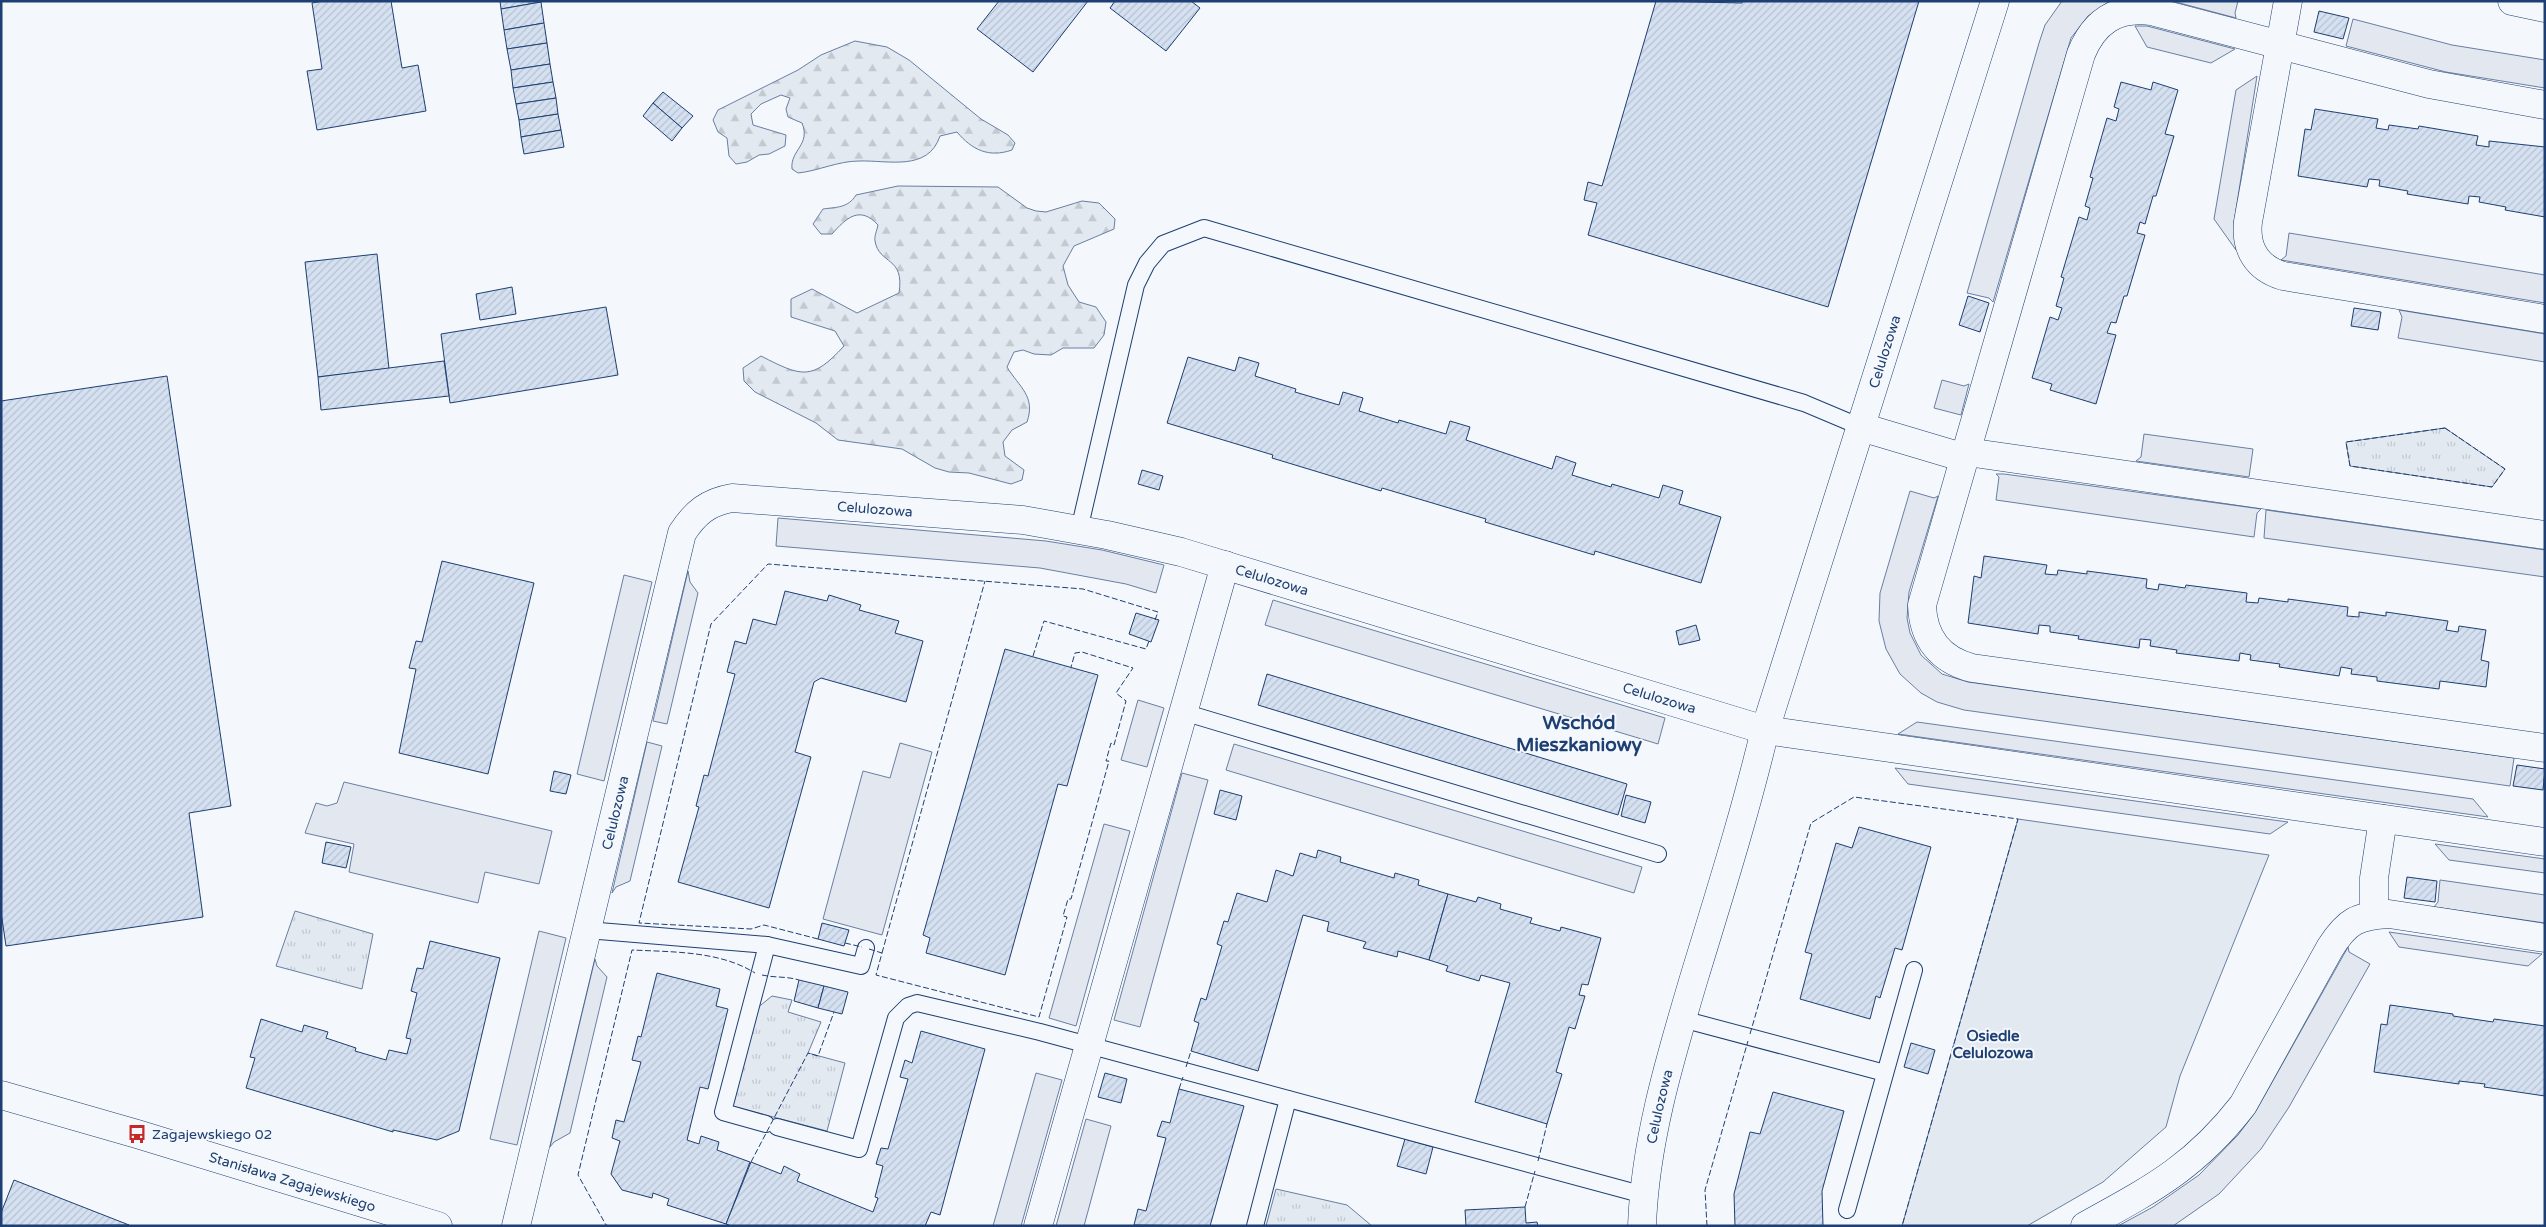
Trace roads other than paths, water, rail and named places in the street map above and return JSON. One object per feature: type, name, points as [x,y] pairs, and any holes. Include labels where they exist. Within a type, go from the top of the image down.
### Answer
[{"type":"street","name":"Celulozowa","points":[[1642,1226],[1644,1195],[1658,1106],[1750,791],[1765,730],[1995,1]]},
{"type":"street","points":[[2288,1],[2247,234],[2249,246],[2260,264],[2271,272],[2283,276],[2545,319]]},
{"type":"street","points":[[2512,1],[2545,8]]},
{"type":"street","points":[[2545,105],[2454,89],[2138,10],[2120,13],[2104,21],[2093,30],[2081,54],[1922,605],[1925,630],[1931,641],[1938,651],[1958,665],[2545,748]]},
{"type":"street","points":[[1861,428],[1966,455],[2545,534]]},
{"type":"street","name":"Celulozowa","points":[[516,1226],[682,534],[692,518],[707,506],[732,498],[1022,520],[1079,530],[1181,552],[1765,730]]},
{"type":"street","points":[[1038,1226],[1225,565]]},
{"type":"street","points":[[1765,730],[2545,842]]},
{"type":"street","points":[[2374,914],[2374,878],[2383,819]]},
{"type":"street","points":[[2086,1226],[2174,1176],[2225,1128],[2243,1105],[2340,932],[2351,923],[2374,914],[2389,914],[2545,938]]},
{"type":"street","name":"Stanisława Zagajewskiego","points":[[1,1095],[145,1136],[438,1226]]},
{"type":"lane","points":[[1079,530],[1136,285],[1147,263],[1163,244],[1204,228],[1804,403],[1861,428]]},
{"type":"lane","points":[[1183,712],[1658,854]]},
{"type":"lane","points":[[587,930],[767,945],[861,966],[866,948]]},
{"type":"lane","points":[[767,945],[723,1112],[859,1149],[896,1018],[908,1006],[917,1003],[1089,1046],[1644,1195]]},
{"type":"lane","points":[[1847,1210],[1914,970]]},
{"type":"lane","points":[[1682,1019],[1885,1073]]},
{"type":"lane","points":[[1255,1226],[1288,1099]]},
{"type":"place","name":"Zagajewskiego 02","points":[[137,1134]]},
{"type":"district","name":"Wschód Mieszkaniowy","points":[[1579,733]]},
{"type":"district","name":"Osiedle Celulozowa","points":[[1993,1044]]}]
